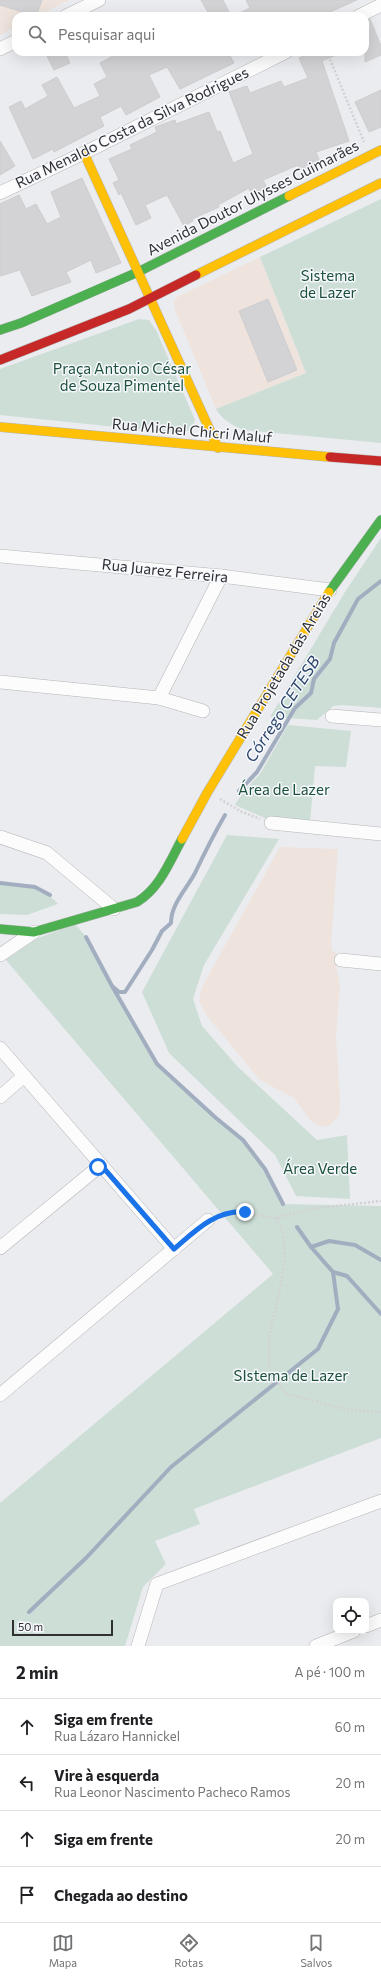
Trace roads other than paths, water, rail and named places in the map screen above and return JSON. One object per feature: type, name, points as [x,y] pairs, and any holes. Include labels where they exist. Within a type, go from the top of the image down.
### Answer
[{"type":"street","points":[[74,12],[99,0]]},
{"type":"street","points":[[367,12],[381,5]]},
{"type":"street","points":[[0,49],[12,43]]},
{"type":"street","name":"Rua Menaldo Costa da Silva Rodrigues","points":[[0,193],[84,153],[278,56]]},
{"type":"street","name":"Avenida Doutor Ulysses Guimarães","points":[[0,330],[21,323],[138,272],[381,150]]},
{"type":"street","points":[[84,153],[138,272]]},
{"type":"street","points":[[0,360],[102,321],[150,299],[381,183]]},
{"type":"street","name":"Avenida Doutor Ulysses Guimarães","points":[[138,272],[218,448]]},
{"type":"street","name":"Rua Michel Chicri Maluf","points":[[0,427],[218,448],[381,461]]},
{"type":"street","name":"Rua Projetada das Areias","points":[[39,931],[84,916],[137,902],[147,896],[156,886],[207,793],[330,590],[381,520]]},
{"type":"street","name":"Rua Juarez Ferreira","points":[[0,556],[221,576],[330,590]]},
{"type":"street","points":[[159,698],[221,576]]},
{"type":"street","points":[[0,682],[159,698],[203,711]]},
{"type":"street","points":[[332,716],[381,720]]},
{"type":"street","points":[[271,823],[381,834]]},
{"type":"street","points":[[0,837],[47,853],[114,909]]},
{"type":"street","points":[[0,929],[39,931]]},
{"type":"street","points":[[0,955],[39,931]]},
{"type":"street","points":[[341,960],[381,964]]},
{"type":"street","points":[[0,1048],[174,1249]]},
{"type":"street","points":[[0,1097],[24,1076]]},
{"type":"street","points":[[0,1248],[101,1165]]},
{"type":"street","points":[[0,1396],[208,1220]]},
{"type":"street","points":[[138,1646],[157,1584],[381,1500]]},
{"type":"street","points":[[369,1625],[381,1620]]},
{"type":"street","points":[[316,1646],[332,1643],[348,1634]]},
{"type":"waterway","name":"Córrego CETESB","points":[[239,791],[257,772],[295,708],[311,693],[314,679],[330,659],[334,643],[358,599],[381,581]]},
{"type":"waterway","name":"Córrego CETESB","points":[[86,937],[112,986],[119,992],[125,992],[152,950],[162,931],[171,923],[173,910],[176,903],[195,873],[225,815]]},
{"type":"waterway","name":"Córrego CETESB","points":[[0,883],[35,887],[50,895]]},
{"type":"waterway","points":[[112,986],[157,1064],[216,1118],[243,1140],[265,1169],[283,1204]]},
{"type":"waterway","points":[[297,1227],[311,1247],[333,1272],[347,1276],[381,1314]]},
{"type":"waterway","points":[[311,1247],[329,1241],[355,1245],[381,1260]]},
{"type":"waterway","points":[[29,1612],[86,1558],[171,1467],[318,1349],[338,1309],[333,1272]]},
{"type":"park label","name":"Sistema de Lazer","points":[[328,284]]},
{"type":"park label","name":"Praça Antonio César de Souza Pimentel","points":[[122,378]]},
{"type":"park label","name":"Área de Lazer","points":[[284,790]]},
{"type":"park label","name":"Área Verde","points":[[320,1169]]},
{"type":"park label","name":"SIstema de Lazer","points":[[291,1376]]}]
